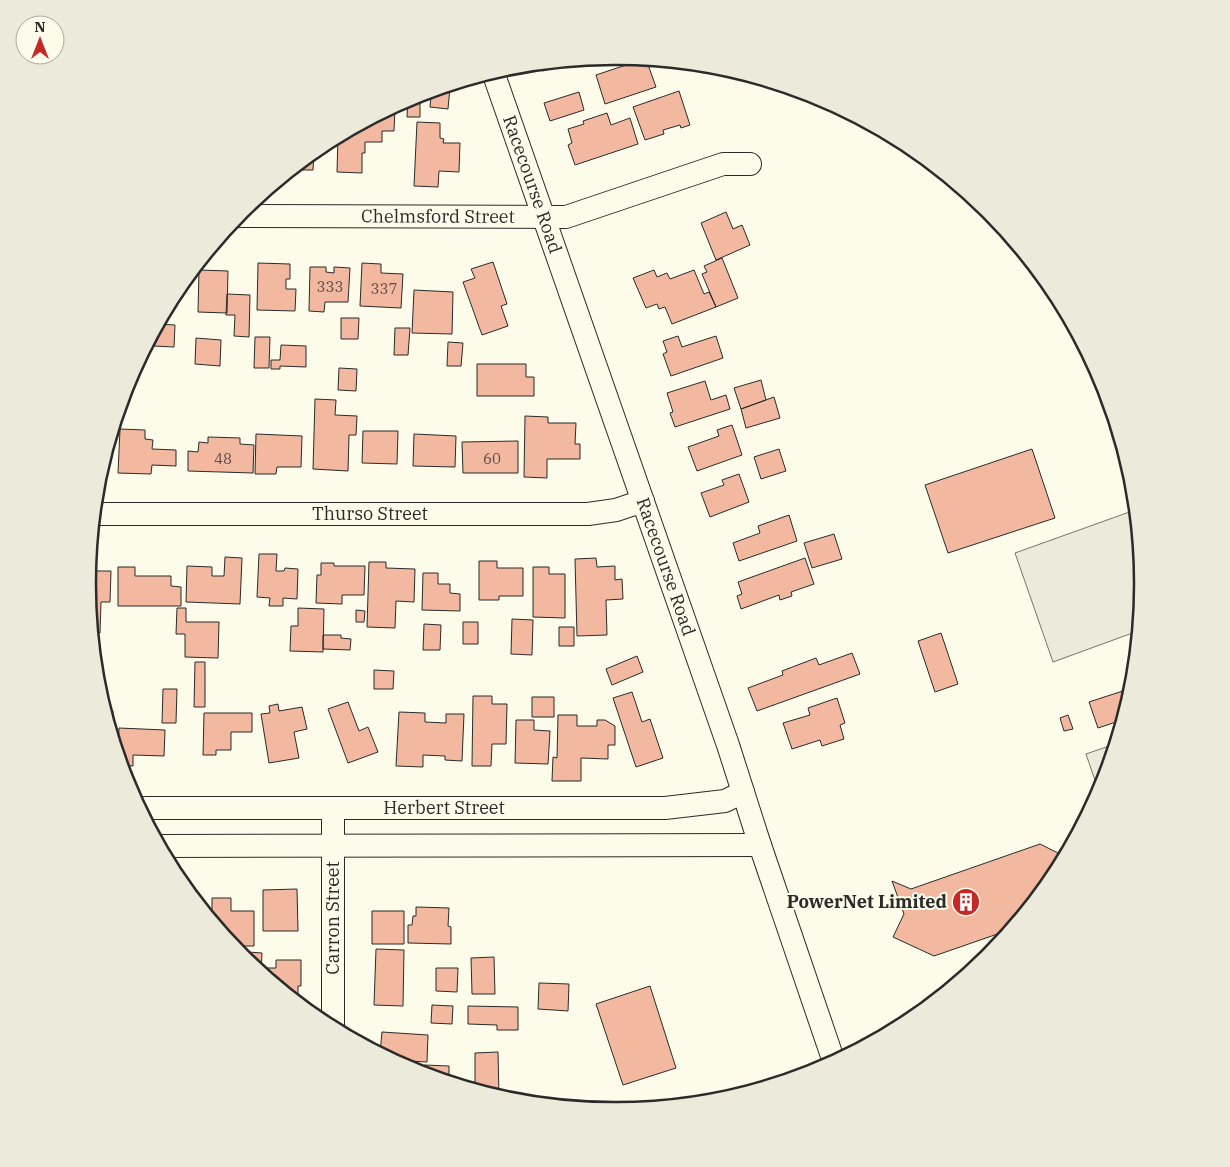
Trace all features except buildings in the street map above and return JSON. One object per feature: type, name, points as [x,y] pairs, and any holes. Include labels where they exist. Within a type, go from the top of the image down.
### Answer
[{"type":"street","name":"Racecourse Road","points":[[496,79],[643,501],[831,1055]]},
{"type":"street","name":"Chelmsford Street","points":[[249,216],[566,217],[723,164],[750,164]]},
{"type":"street","name":"Thurso Street","points":[[101,514],[588,514],[616,510],[643,501]]},
{"type":"street","name":"Herbert Street","points":[[148,808],[665,808],[696,806],[725,801],[743,792]]},
{"type":"street","name":"Carron Street","points":[[333,808],[333,1019]]},
{"type":"street","points":[[168,846],[760,845]]},
{"type":"shaded area","points":[[1128,512],[1134,584],[1131,634],[1053,662],[1015,553]]},
{"type":"shaded area","points":[[1107,747],[1095,780],[1086,754]]},
{"type":"place","name":"PowerNet Limited","points":[[966,902]]}]
